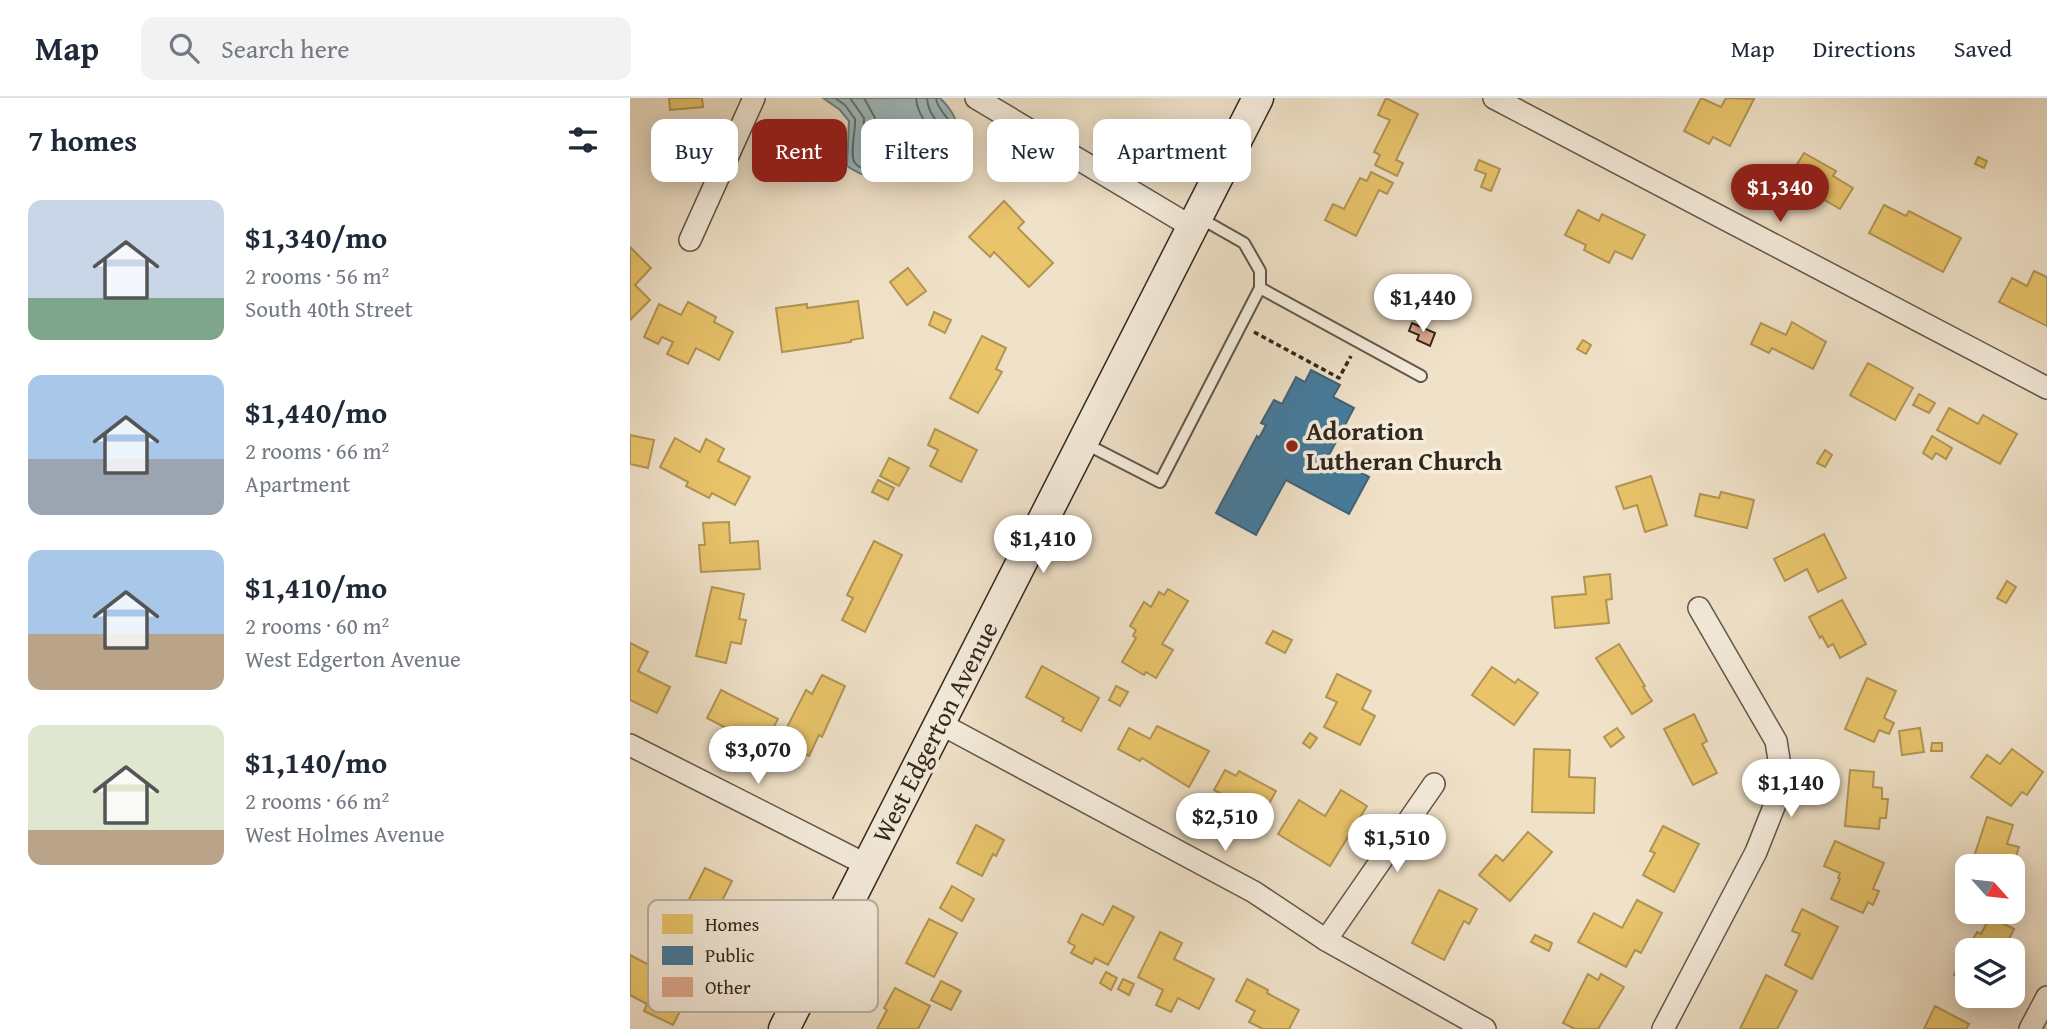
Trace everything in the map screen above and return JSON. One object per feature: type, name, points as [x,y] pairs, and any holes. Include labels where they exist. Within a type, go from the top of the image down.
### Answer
[{"type":"street","points":[[690,240],[754,98]]},
{"type":"street","points":[[976,98],[1195,222]]},
{"type":"street","name":"West Edgerton Avenue","points":[[849,900],[1258,98]]},
{"type":"street","points":[[1494,98],[2047,388]]},
{"type":"street","points":[[1663,1029],[1756,852],[1783,784],[1776,741],[1699,608]]},
{"type":"street","points":[[939,723],[1254,892],[1326,940],[1485,1029]]},
{"type":"street","points":[[630,745],[867,865]]},
{"type":"street","points":[[1326,940],[1434,784]]},
{"type":"street","points":[[2030,1029],[2047,997]]},
{"type":"street","name":"West Edgerton Avenue","points":[[783,1029],[792,1012]]},
{"type":"lane","points":[[1082,443],[1160,482],[1241,326],[1260,288],[1260,271],[1244,243],[1195,222]]},
{"type":"lane","points":[[1260,288],[1421,376]]},
{"type":"path","points":[[1241,326],[1339,378],[1359,342]]},
{"type":"water","points":[[823,98],[940,98],[955,119],[861,119],[861,174],[847,166],[849,121],[840,110]]},
{"type":"building: Homes","points":[[669,98],[702,98],[703,107],[670,110]]},
{"type":"building: Homes","points":[[1386,98],[1418,114],[1396,160],[1403,163],[1397,176],[1375,165],[1380,155],[1374,152],[1390,120],[1378,115]]},
{"type":"building: Homes","points":[[1701,98],[1721,107],[1726,98],[1754,99],[1730,146],[1713,137],[1709,144],[1684,131]]},
{"type":"building: Homes","points":[[1804,153],[1836,171],[1833,176],[1853,188],[1840,209],[1788,179]]},
{"type":"building: Homes","points":[[1978,157],[1987,161],[1984,168],[1975,164]]},
{"type":"building: Homes","points":[[1479,160],[1500,169],[1491,191],[1481,187],[1486,174],[1475,170]]},
{"type":"building: Homes","points":[[1371,172],[1393,183],[1387,194],[1379,190],[1356,236],[1325,220],[1333,204],[1344,209],[1360,178],[1367,181]]},
{"type":"building: Homes","points":[[1004,201],[1024,222],[1018,228],[1053,263],[1029,287],[994,252],[990,257],[969,237]]},
{"type":"building: Homes","points":[[1884,205],[1906,216],[1909,211],[1961,238],[1943,272],[1869,233]]},
{"type":"building: Homes","points":[[1578,210],[1599,221],[1602,214],[1645,235],[1632,259],[1615,251],[1609,263],[1584,250],[1586,245],[1565,235]]},
{"type":"building: Homes","points":[[630,247],[651,268],[635,285],[650,300],[630,320]]},
{"type":"building: Homes","points":[[908,268],[926,291],[907,305],[890,282]]},
{"type":"building: Homes","points":[[2034,271],[2047,277],[2047,326],[1999,302],[2012,278],[2027,286]]},
{"type":"building: Homes","points":[[858,301],[863,338],[782,352],[776,308],[807,304],[807,308]]},
{"type":"building: Homes","points":[[688,302],[716,317],[714,322],[733,332],[719,360],[696,348],[688,364],[667,354],[673,342],[662,337],[658,344],[644,337],[659,304],[681,315]]},
{"type":"building: Homes","points":[[934,312],[951,320],[945,333],[929,325]]},
{"type":"building: Homes","points":[[1792,322],[1826,342],[1813,369],[1772,348],[1769,353],[1751,344],[1761,323],[1786,335]]},
{"type":"building: Homes","points":[[982,336],[1006,348],[996,369],[1002,372],[978,413],[950,398]]},
{"type":"building: Homes","points":[[1583,340],[1591,345],[1586,354],[1577,349]]},
{"type":"building: Homes","points":[[1868,363],[1913,388],[1895,420],[1850,395]]},
{"type":"building: Homes","points":[[1919,394],[1935,403],[1929,413],[1913,405]]},
{"type":"building: Homes","points":[[1949,408],[1978,424],[1983,415],[2017,434],[2000,464],[1937,430]]},
{"type":"building: Homes","points":[[935,429],[977,450],[961,482],[930,466],[938,450],[928,445]]},
{"type":"building: Homes","points":[[630,435],[654,440],[648,468],[630,464]]},
{"type":"building: Homes","points":[[1932,436],[1952,448],[1946,459],[1936,453],[1932,459],[1923,453]]},
{"type":"building: Homes","points":[[675,438],[700,452],[706,439],[724,449],[718,461],[750,477],[735,505],[712,493],[709,498],[686,486],[688,482],[660,467]]},
{"type":"building: Homes","points":[[1825,450],[1832,455],[1825,467],[1817,463]]},
{"type":"building: Homes","points":[[889,458],[909,468],[899,486],[880,476]]},
{"type":"building: Homes","points":[[1651,476],[1667,525],[1645,532],[1637,505],[1624,509],[1616,487]]},
{"type":"building: Homes","points":[[878,480],[894,488],[888,500],[872,492]]},
{"type":"building: Homes","points":[[1721,492],[1754,500],[1747,528],[1695,516],[1700,494],[1719,498]]},
{"type":"building: Homes","points":[[729,522],[730,543],[758,541],[760,569],[701,572],[699,545],[705,545],[703,523]]},
{"type":"building: Homes","points":[[1824,534],[1846,578],[1818,592],[1807,569],[1785,581],[1774,559]]},
{"type":"building: Homes","points":[[874,541],[902,555],[865,632],[842,620],[853,598],[847,595]]},
{"type":"building: Homes","points":[[1610,574],[1612,599],[1606,600],[1609,623],[1555,628],[1552,597],[1586,594],[1584,577]]},
{"type":"building: Homes","points":[[2007,581],[2016,587],[2006,603],[1997,598]]},
{"type":"building: Homes","points":[[712,587],[744,594],[739,619],[746,620],[741,644],[731,642],[726,663],[696,656]]},
{"type":"building: Homes","points":[[1168,589],[1188,601],[1162,644],[1173,650],[1156,678],[1146,672],[1144,675],[1122,662],[1136,638],[1133,636],[1136,630],[1130,626],[1144,602],[1151,607],[1159,592],[1164,595]]},
{"type":"building: Homes","points":[[1842,600],[1866,644],[1840,658],[1833,644],[1828,647],[1822,636],[1820,638],[1809,617]]},
{"type":"building: Homes","points":[[1273,631],[1292,640],[1285,653],[1266,643]]},
{"type":"building: Homes","points":[[630,643],[648,652],[638,671],[670,687],[657,713],[630,700]]},
{"type":"building: Homes","points":[[1619,644],[1652,701],[1632,714],[1596,658]]},
{"type":"building: Homes","points":[[1042,666],[1099,698],[1081,731],[1062,721],[1064,718],[1026,697]]},
{"type":"building: Homes","points":[[1492,667],[1515,683],[1518,679],[1538,693],[1514,725],[1472,695]]},
{"type":"building: Homes","points":[[1337,674],[1371,691],[1362,709],[1375,716],[1360,745],[1324,727],[1337,702],[1326,697]]},
{"type":"building: Homes","points":[[822,675],[845,686],[822,737],[819,735],[809,756],[780,741],[806,690],[812,694]]},
{"type":"building: Homes","points":[[1867,678],[1896,691],[1884,718],[1894,723],[1889,734],[1879,730],[1874,742],[1845,729]]},
{"type":"building: Homes","points":[[1116,686],[1128,692],[1120,706],[1109,700]]},
{"type":"building: Homes","points":[[721,690],[778,719],[761,751],[724,732],[726,728],[707,718]]},
{"type":"building: Homes","points":[[1694,714],[1707,741],[1702,744],[1717,773],[1693,785],[1664,729]]},
{"type":"building: Homes","points":[[1157,726],[1209,751],[1189,787],[1142,758],[1140,761],[1118,749],[1129,728],[1150,739]]},
{"type":"building: Homes","points":[[1617,728],[1624,737],[1611,747],[1604,737]]},
{"type":"building: Homes","points":[[1920,728],[1924,752],[1902,755],[1899,731]]},
{"type":"building: Homes","points":[[1310,733],[1317,738],[1310,748],[1303,743]]},
{"type":"building: Homes","points":[[1932,743],[1942,743],[1942,751],[1931,751]]},
{"type":"building: Homes","points":[[1534,749],[1570,750],[1569,777],[1595,778],[1594,813],[1532,812]]},
{"type":"building: Homes","points":[[2012,749],[2043,772],[2027,795],[2022,792],[2011,806],[1971,777],[1987,755],[2000,764]]},
{"type":"building: Homes","points":[[1225,770],[1236,776],[1239,771],[1276,791],[1260,820],[1229,804],[1231,799],[1214,790]]},
{"type":"building: Homes","points":[[1850,770],[1874,772],[1873,787],[1882,788],[1882,799],[1888,799],[1886,818],[1880,818],[1879,829],[1845,826]]},
{"type":"building: Homes","points":[[1341,790],[1367,806],[1330,866],[1278,834],[1299,800],[1325,816]]},
{"type":"building: Homes","points":[[1987,817],[2013,825],[2007,844],[2019,847],[2017,854],[1975,854]]},
{"type":"building: Homes","points":[[976,825],[1004,840],[982,876],[957,863]]},
{"type":"building: Homes","points":[[1663,826],[1699,844],[1674,892],[1643,875],[1655,853],[1650,851]]},
{"type":"building: Homes","points":[[1528,832],[1552,852],[1510,901],[1479,875],[1496,855],[1503,861]]},
{"type":"building: Homes","points":[[1835,841],[1884,863],[1873,889],[1879,891],[1873,905],[1868,902],[1863,913],[1831,899],[1840,873],[1824,866]]},
{"type":"building: Homes","points":[[705,868],[732,881],[722,900],[689,900]]},
{"type":"building: Homes","points":[[952,886],[974,899],[962,921],[940,908]]},
{"type":"building: Homes","points":[[1439,890],[1477,909],[1469,924],[1464,921],[1444,960],[1412,943]]},
{"type":"building: Homes","points":[[1637,900],[1662,913],[1641,953],[1635,950],[1626,967],[1578,942],[1594,913],[1622,928]]},
{"type":"building: Homes","points":[[1113,906],[1134,917],[1108,965],[1095,958],[1092,964],[1071,953],[1075,946],[1068,942],[1082,914],[1103,925]]},
{"type":"building: Homes","points":[[1802,909],[1838,927],[1812,979],[1785,965],[1800,934],[1792,931]]},
{"type":"building: Homes","points":[[929,919],[957,933],[934,977],[906,963]]},
{"type":"building: Homes","points":[[1986,924],[2004,924],[2014,929],[2010,938],[1974,938],[1977,932],[1981,934]]},
{"type":"building: Homes","points":[[1160,932],[1182,943],[1174,959],[1214,979],[1199,1009],[1178,998],[1171,1012],[1156,1005],[1163,990],[1138,977]]},
{"type":"building: Homes","points":[[1535,935],[1552,943],[1549,951],[1531,942]]},
{"type":"building: Homes","points":[[630,955],[648,962],[648,1012],[680,1012],[673,1025],[644,1011],[647,1004],[630,995]]},
{"type":"building: Homes","points":[[1106,972],[1117,978],[1111,990],[1100,983]]},
{"type":"building: Homes","points":[[1588,974],[1598,980],[1601,974],[1624,987],[1598,1029],[1575,1029],[1563,1023]]},
{"type":"building: Homes","points":[[1766,975],[1797,991],[1777,1029],[1740,1029]]},
{"type":"building: Homes","points":[[1123,979],[1134,984],[1129,995],[1118,989]]},
{"type":"building: Homes","points":[[1247,979],[1299,1010],[1289,1029],[1263,1029],[1249,1022],[1255,1011],[1236,1001]]},
{"type":"building: Homes","points":[[941,981],[961,991],[951,1010],[931,1000]]},
{"type":"building: Homes","points":[[895,988],[930,1006],[918,1029],[877,1029]]},
{"type":"building: Homes","points":[[1935,1006],[1969,1024],[1966,1029],[1924,1029]]},
{"type":"building: Public","name":"Adoration Lutheran Church","points":[[1311,370],[1340,385],[1333,397],[1354,408],[1329,455],[1369,477],[1349,514],[1286,480],[1256,535],[1216,513],[1257,436],[1259,438],[1266,425],[1261,423],[1274,400],[1282,404],[1296,377],[1305,382]]},
{"type":"building: Other","points":[[1412,323],[1435,333],[1430,346],[1417,340],[1419,335],[1409,331]]},
{"type":"place","name":"Adoration Lutheran Church","points":[[1292,446]]}]
